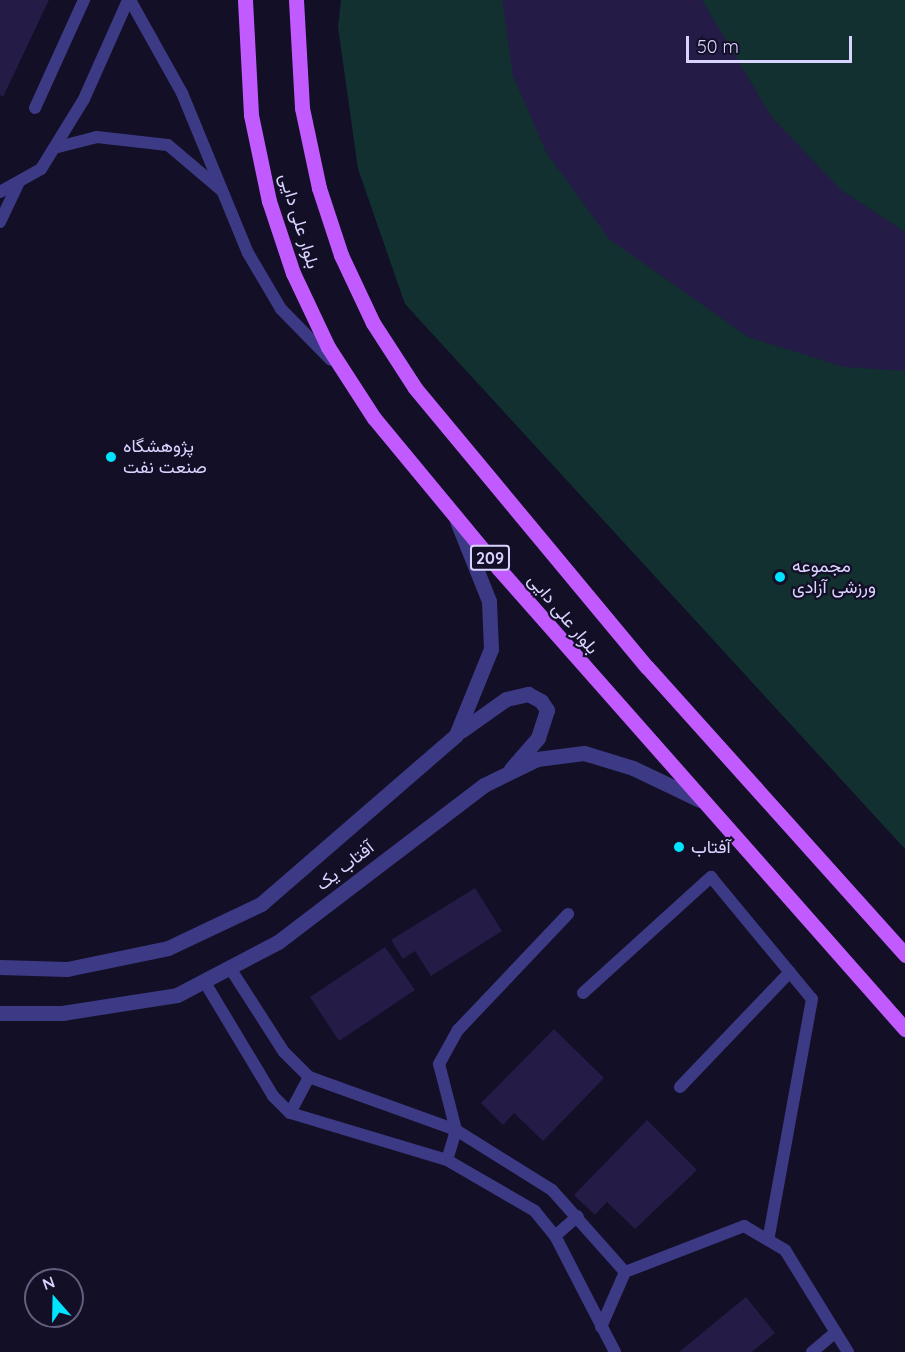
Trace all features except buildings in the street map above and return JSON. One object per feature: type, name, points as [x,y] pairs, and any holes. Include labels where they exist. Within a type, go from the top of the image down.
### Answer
[{"type":"main road","name":"بلوار علی دایی","points":[[245,0],[251,115],[269,201],[293,273],[344,373],[374,418],[455,516],[700,800],[905,1029]]},
{"type":"main road","name":"بلوار علی دایی","points":[[296,0],[302,108],[319,188],[341,255],[373,323],[415,388],[647,667],[905,955]]},
{"type":"street","name":"آفتاب یک","points":[[0,967],[67,969],[168,948],[261,904],[456,735],[491,649],[489,600],[455,516]]},
{"type":"street","points":[[456,735],[506,699],[528,694],[541,701],[547,710],[538,738],[507,774]]},
{"type":"street","name":"آفتاب یک","points":[[0,1013],[62,1013],[177,995],[278,942],[484,785],[537,759],[584,753],[633,768],[700,800]]},
{"type":"lane","points":[[35,108],[84,0]]},
{"type":"lane","points":[[0,192],[41,169],[84,99],[129,0]]},
{"type":"lane","points":[[129,0],[182,93],[222,190],[281,309],[344,373]]},
{"type":"lane","points":[[54,148],[97,137],[168,146],[222,190]]},
{"type":"lane","points":[[0,222],[19,182]]},
{"type":"lane","points":[[584,993],[711,877],[812,999],[768,1240]]},
{"type":"lane","points":[[447,1160],[456,1130],[439,1064],[458,1030],[568,914]]},
{"type":"lane","points":[[230,968],[284,1052],[309,1077],[456,1130],[552,1191],[578,1216],[626,1272]]},
{"type":"lane","points":[[680,1087],[790,972]]},
{"type":"lane","points":[[204,981],[273,1096],[290,1113],[447,1160],[535,1211],[555,1236],[615,1352]]},
{"type":"lane","points":[[290,1113],[309,1077]]},
{"type":"lane","points":[[555,1236],[578,1216]]},
{"type":"lane","points":[[601,1327],[626,1272],[744,1226],[785,1250],[848,1352]]},
{"type":"lane","points":[[812,1352],[836,1332]]},
{"type":"green space","name":"مجموعه ورزشی آزادی","points":[[341,0],[905,0],[905,849],[405,304],[358,169],[338,27]]},
{"type":"place","name":"پژوهشگاه صنعت نفت","points":[[111,457]]},
{"type":"place","name":"مجموعه ورزشی آزادی","points":[[780,577]]},
{"type":"place","name":"آفتاب","points":[[679,847]]}]
